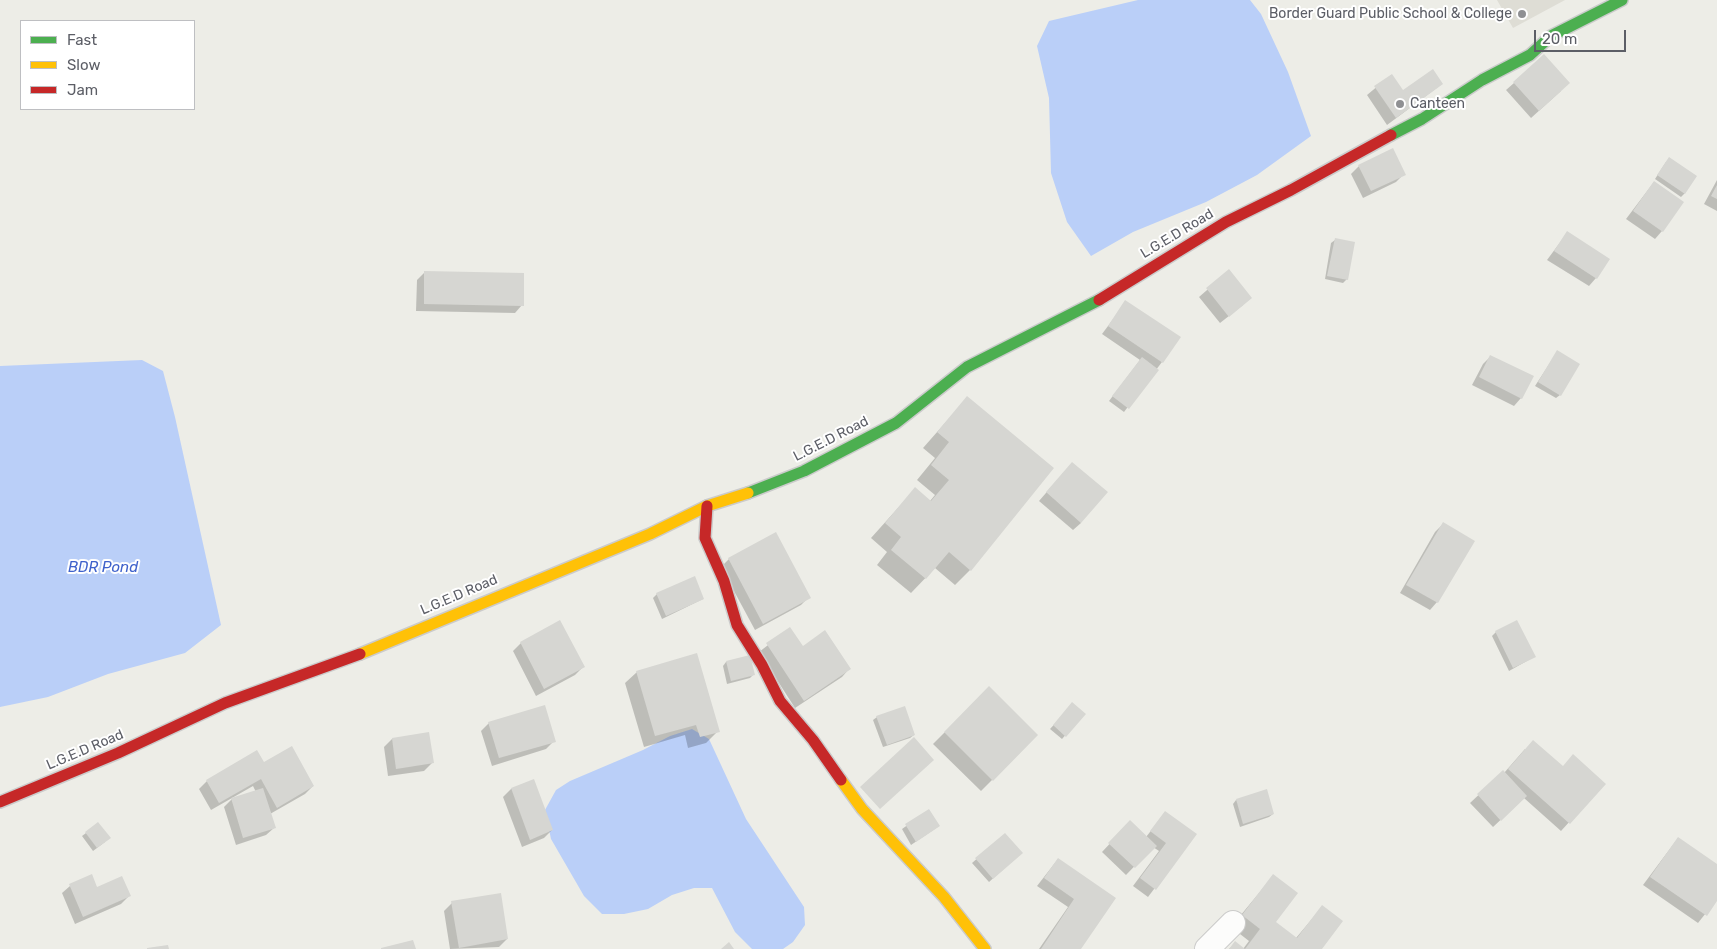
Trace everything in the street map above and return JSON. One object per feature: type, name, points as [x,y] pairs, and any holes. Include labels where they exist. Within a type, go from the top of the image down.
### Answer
[{"type":"main road","name":"L.G.E.D Road","points":[[0,802],[118,753],[225,704],[354,656],[650,534],[707,506],[730,500],[804,471],[896,423],[967,366],[1094,303],[1226,222],[1291,190],[1356,153],[1422,119],[1482,80],[1530,55],[1551,36],[1622,0]]},
{"type":"main road","points":[[707,506],[705,538],[724,581],[737,625],[762,665],[780,701],[813,740],[862,809],[944,897],[985,949]]},
{"type":"street","points":[[1207,949],[1232,922]]},
{"type":"shaded area","name":"Border Guard Public School & College","points":[[1497,0],[1565,0],[1513,28]]},
{"type":"water","points":[[1138,0],[1250,0],[1261,14],[1288,72],[1311,136],[1257,175],[1206,202],[1133,232],[1091,256],[1067,222],[1051,173],[1049,98],[1037,46],[1049,21]]},
{"type":"water","name":"BDR Pond","points":[[142,360],[163,371],[221,625],[185,653],[108,674],[48,697],[0,707],[0,366]]},
{"type":"water","points":[[692,729],[709,739],[746,819],[804,907],[805,925],[793,942],[783,949],[752,949],[735,932],[712,888],[694,888],[672,895],[648,909],[624,914],[602,914],[584,896],[551,839],[545,810],[556,790],[570,781],[643,750],[670,736]]},
{"type":"building","points":[[1544,54],[1570,83],[1539,111],[1513,82]]},
{"type":"building","name":"Canteen","points":[[1433,69],[1443,84],[1396,118],[1374,86],[1392,74],[1403,90]]},
{"type":"building","points":[[1393,148],[1406,175],[1371,191],[1358,165]]},
{"type":"building","points":[[1669,157],[1697,176],[1685,194],[1657,175]]},
{"type":"building","points":[[1654,181],[1684,202],[1663,232],[1633,211]]},
{"type":"building","points":[[1717,185],[1717,199],[1711,196]]},
{"type":"building","points":[[1567,231],[1610,259],[1597,279],[1554,251]]},
{"type":"building","points":[[1335,238],[1355,242],[1348,280],[1327,276]]},
{"type":"building","points":[[1229,269],[1252,298],[1229,317],[1206,288]]},
{"type":"building","points":[[424,271],[524,273],[524,306],[424,304]]},
{"type":"building","points":[[1125,300],[1181,337],[1163,363],[1108,326]]},
{"type":"building","points":[[1557,350],[1580,364],[1561,396],[1538,382]]},
{"type":"building","points":[[1490,355],[1534,376],[1522,399],[1479,377]]},
{"type":"building","points":[[1142,357],[1159,370],[1129,409],[1112,396]]},
{"type":"building","points":[[967,396],[1054,468],[971,571],[949,552],[926,579],[891,550],[901,537],[885,523],[915,487],[931,501],[949,480],[931,465],[949,442],[937,432]]},
{"type":"building","points":[[1072,462],[1108,492],[1081,523],[1046,492]]},
{"type":"building","points":[[1443,522],[1475,541],[1438,603],[1406,585]]},
{"type":"building","points":[[776,532],[811,598],[763,624],[728,558]]},
{"type":"building","points":[[695,576],[704,599],[666,616],[656,593]]},
{"type":"building","points":[[560,620],[585,667],[544,689],[520,642]]},
{"type":"building","points":[[1517,620],[1536,657],[1513,668],[1495,631]]},
{"type":"building","points":[[790,627],[803,646],[825,630],[851,669],[804,701],[766,643]]},
{"type":"building","points":[[697,653],[720,732],[700,737],[696,725],[655,736],[636,671]]},
{"type":"building","points":[[750,655],[755,675],[731,681],[726,661]]},
{"type":"building","points":[[989,686],[1038,735],[993,781],[944,732]]},
{"type":"building","points":[[1072,702],[1086,714],[1066,737],[1053,725]]},
{"type":"building","points":[[545,705],[556,742],[499,758],[488,722]]},
{"type":"building","points":[[905,706],[915,735],[887,745],[876,716]]},
{"type":"building","points":[[429,732],[434,763],[396,769],[392,738]]},
{"type":"building","points":[[914,737],[934,760],[880,809],[860,787]]},
{"type":"building","points":[[1533,740],[1563,766],[1573,754],[1606,784],[1570,824],[1508,769]]},
{"type":"building","points":[[292,746],[314,786],[277,808],[261,779],[219,803],[206,780],[257,750],[264,762]]},
{"type":"building","points":[[1503,770],[1527,796],[1501,821],[1477,794]]},
{"type":"building","points":[[534,779],[553,830],[530,840],[511,788]]},
{"type":"building","points":[[263,788],[276,828],[243,838],[231,798]]},
{"type":"building","points":[[1267,789],[1274,814],[1243,824],[1236,799]]},
{"type":"building","points":[[929,809],[940,826],[916,842],[905,824]]},
{"type":"building","points":[[1165,811],[1197,834],[1156,890],[1140,878],[1166,843],[1150,831]]},
{"type":"building","points":[[1130,820],[1157,846],[1135,868],[1108,843]]},
{"type":"building","points":[[98,822],[111,838],[97,848],[85,832]]},
{"type":"building","points":[[1005,833],[1023,853],[993,879],[975,858]]},
{"type":"building","points":[[1678,837],[1717,864],[1717,901],[1707,916],[1650,877]]},
{"type":"building","points":[[1058,858],[1116,898],[1081,949],[1041,949],[1074,899],[1044,878]]},
{"type":"building","points":[[92,874],[97,887],[122,876],[131,896],[83,917],[69,884]]},
{"type":"building","points":[[1273,874],[1298,893],[1276,922],[1297,938],[1322,905],[1343,921],[1322,949],[1245,949],[1260,929],[1242,915]]},
{"type":"building","points":[[501,893],[508,939],[459,948],[451,901]]},
{"type":"building","points":[[413,940],[416,949],[381,949],[381,948]]},
{"type":"building","points":[[1235,941],[1245,949],[1229,949]]},
{"type":"building","points":[[729,942],[734,949],[721,949]]},
{"type":"building","points":[[168,945],[169,949],[147,949],[147,948]]},
{"type":"traffic: fast","points":[[1391,135],[1422,119],[1482,80],[1530,55],[1551,36],[1622,0]]},
{"type":"traffic: fast","points":[[748,493],[804,471],[896,423],[967,367],[1099,300]]},
{"type":"traffic: slow","points":[[360,654],[650,534],[707,506],[748,493]]},
{"type":"traffic: slow","points":[[841,780],[862,809],[944,897],[985,949]]},
{"type":"traffic: jam","points":[[1099,300],[1226,222],[1291,190],[1391,135]]},
{"type":"traffic: jam","points":[[707,506],[705,538],[724,581],[737,625],[762,665],[780,701],[813,740],[841,780]]},
{"type":"traffic: jam","points":[[0,802],[118,753],[225,703],[360,654]]},
{"type":"place","name":"Border Guard Public School & College","points":[[1522,14]]},
{"type":"place","name":"Canteen","points":[[1400,104]]}]
